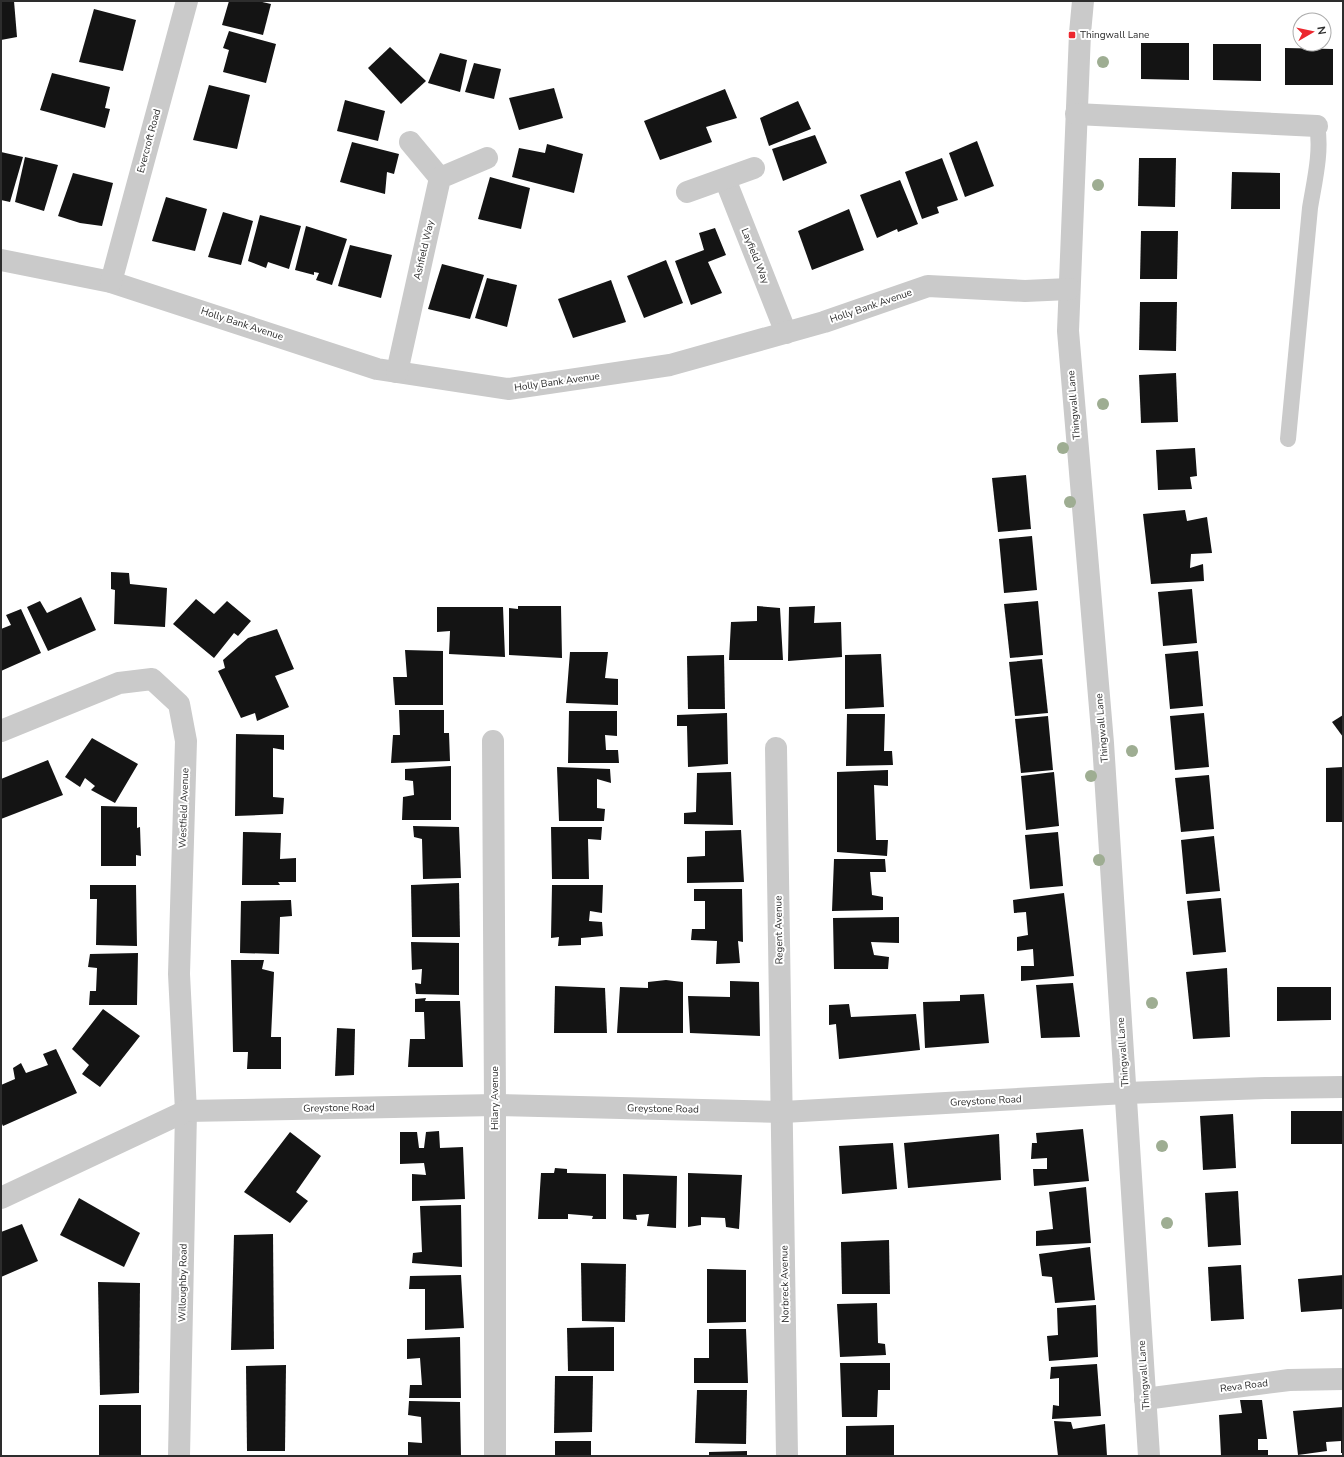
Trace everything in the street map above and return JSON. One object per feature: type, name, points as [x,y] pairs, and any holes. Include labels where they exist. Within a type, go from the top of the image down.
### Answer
[{"type":"street","name":"Evercroft Road","points":[[112,282],[187,1]]},
{"type":"street","name":"Thingwall Lane","points":[[1084,1],[1080,33],[1076,114],[1068,331],[1103,743],[1149,1456]]},
{"type":"street","points":[[1076,114],[1317,126]]},
{"type":"street","points":[[410,142],[440,178],[486,158]]},
{"type":"street","points":[[687,192],[754,168]]},
{"type":"street","name":"Ashfield Way","points":[[397,372],[440,178]]},
{"type":"street","name":"Layfield Way","points":[[725,178],[786,333]]},
{"type":"street","name":"Holly Bank Avenue","points":[[1,260],[112,282],[377,369],[508,389],[670,365],[824,322],[928,286],[1025,290],[1069,289]]},
{"type":"street","name":"Westfield Avenue","points":[[1,731],[119,683],[152,679],[179,704],[186,742],[179,974],[186,1111]]},
{"type":"street","name":"Hilary Avenue","points":[[493,741],[495,1456]]},
{"type":"street","name":"Regent Avenue","points":[[776,748],[783,1112]]},
{"type":"street","name":"Greystone Road","points":[[1,1198],[186,1111],[495,1105],[783,1112],[1126,1093],[1343,1087]]},
{"type":"street","name":"Willoughby Road","points":[[179,1456],[186,1111]]},
{"type":"street","name":"Norbreck Avenue","points":[[783,1112],[787,1456]]},
{"type":"street","name":"Reva Road","points":[[1145,1399],[1289,1380],[1343,1379]]},
{"type":"lane","points":[[1288,439],[1310,208],[1319,137],[1317,126]]},
{"type":"building","points":[[1,1],[14,1],[17,37],[1,40]]},
{"type":"building","points":[[229,1],[258,1],[271,4],[263,35],[222,25]]},
{"type":"building","points":[[94,9],[136,20],[123,71],[79,62]]},
{"type":"building","points":[[229,31],[276,44],[266,83],[223,72],[229,50],[223,48]]},
{"type":"building","points":[[1141,43],[1189,43],[1189,80],[1141,79]]},
{"type":"building","points":[[1213,44],[1261,44],[1261,81],[1213,80]]},
{"type":"building","points":[[390,47],[426,81],[401,104],[368,68]]},
{"type":"building","points":[[1285,48],[1292,48],[1292,52],[1332,52],[1333,49],[1333,85],[1285,85]]},
{"type":"building","points":[[440,53],[467,60],[460,92],[428,83]]},
{"type":"building","points":[[474,63],[501,69],[494,99],[465,92]]},
{"type":"building","points":[[52,73],[110,87],[105,108],[110,109],[105,128],[40,110]]},
{"type":"building","points":[[209,85],[250,95],[237,149],[193,140]]},
{"type":"building","points":[[554,88],[563,118],[519,130],[509,98]]},
{"type":"building","points":[[725,89],[737,118],[706,127],[712,142],[660,160],[644,121]]},
{"type":"building","points":[[345,100],[385,111],[378,141],[337,131]]},
{"type":"building","points":[[798,101],[811,129],[769,146],[760,118]]},
{"type":"building","points":[[815,135],[827,163],[783,181],[772,149]]},
{"type":"building","points":[[977,141],[994,186],[965,197],[949,153]]},
{"type":"building","points":[[352,142],[399,154],[394,174],[387,172],[385,194],[340,182]]},
{"type":"building","points":[[547,144],[583,154],[574,193],[512,177],[519,148],[545,153]]},
{"type":"building","points":[[1,152],[23,157],[10,202],[1,200]]},
{"type":"building","points":[[25,157],[58,165],[44,211],[15,202]]},
{"type":"building","points":[[942,158],[958,200],[937,207],[939,213],[922,219],[905,172]]},
{"type":"building","points":[[1139,158],[1176,158],[1175,207],[1138,206]]},
{"type":"building","points":[[1232,172],[1280,173],[1280,209],[1231,209]]},
{"type":"building","points":[[73,173],[113,183],[102,226],[80,223],[58,216]]},
{"type":"building","points":[[490,177],[530,188],[521,229],[478,219]]},
{"type":"building","points":[[900,180],[918,224],[898,232],[897,229],[877,238],[860,195]]},
{"type":"building","points":[[166,197],[207,209],[195,251],[152,241]]},
{"type":"building","points":[[849,209],[864,250],[812,270],[798,231]]},
{"type":"building","points":[[223,212],[253,221],[241,265],[208,257]]},
{"type":"building","points":[[260,215],[301,226],[289,269],[268,262],[266,268],[248,261]]},
{"type":"building","points":[[306,226],[347,239],[332,285],[316,280],[319,273],[314,272],[314,275],[295,270]]},
{"type":"building","points":[[715,228],[726,255],[708,262],[722,293],[691,305],[675,261],[704,250],[699,233]]},
{"type":"building","points":[[1141,231],[1178,231],[1177,279],[1140,279]]},
{"type":"building","points":[[350,245],[392,255],[381,298],[338,286]]},
{"type":"building","points":[[666,260],[683,303],[644,318],[627,276]]},
{"type":"building","points":[[442,264],[484,275],[470,319],[428,309]]},
{"type":"building","points":[[487,278],[517,285],[507,327],[475,318]]},
{"type":"building","points":[[611,280],[626,322],[573,338],[558,299]]},
{"type":"building","points":[[1140,302],[1177,302],[1176,351],[1139,350]]},
{"type":"building","points":[[1176,373],[1178,422],[1141,423],[1139,375]]},
{"type":"building","points":[[1195,448],[1197,476],[1190,477],[1192,489],[1158,490],[1156,450]]},
{"type":"building","points":[[1026,475],[1031,529],[998,532],[992,478]]},
{"type":"building","points":[[1185,510],[1187,521],[1207,517],[1212,553],[1191,554],[1190,568],[1203,564],[1204,581],[1151,584],[1143,514]]},
{"type":"building","points":[[1032,536],[1037,590],[1004,593],[999,539]]},
{"type":"building","points":[[111,572],[129,573],[130,584],[167,588],[165,627],[114,624],[115,590],[111,589]]},
{"type":"building","points":[[1192,589],[1197,643],[1163,646],[1158,592]]},
{"type":"building","points":[[81,597],[96,630],[48,651],[27,607],[40,601],[47,613]]},
{"type":"building","points":[[196,599],[214,614],[227,601],[251,621],[238,636],[234,633],[214,658],[173,624]]},
{"type":"building","points":[[1038,601],[1043,655],[1010,658],[1004,604]]},
{"type":"building","points":[[518,606],[561,606],[562,658],[509,655],[509,608],[518,609]]},
{"type":"building","points":[[757,606],[780,608],[783,660],[729,660],[731,622],[757,621]]},
{"type":"building","points":[[815,606],[814,623],[841,622],[842,657],[788,661],[789,607]]},
{"type":"building","points":[[437,607],[503,607],[505,657],[449,654],[450,631],[437,632]]},
{"type":"building","points":[[21,609],[41,653],[1,671],[1,629],[11,625],[6,615]]},
{"type":"building","points":[[277,629],[294,669],[275,676],[289,707],[257,721],[255,713],[241,718],[218,671],[225,668],[223,660],[248,638]]},
{"type":"building","points":[[405,650],[443,651],[443,705],[395,705],[393,677],[407,677]]},
{"type":"building","points":[[1198,651],[1203,706],[1170,709],[1165,654]]},
{"type":"building","points":[[570,652],[608,652],[605,678],[618,679],[618,705],[566,703]]},
{"type":"building","points":[[881,654],[884,707],[845,709],[845,655]]},
{"type":"building","points":[[724,655],[725,709],[688,709],[687,656]]},
{"type":"building","points":[[1042,659],[1048,713],[1015,716],[1009,662]]},
{"type":"building","points":[[399,710],[444,710],[444,733],[449,733],[450,761],[391,763],[393,735],[400,735]]},
{"type":"building","points":[[569,711],[617,711],[617,736],[605,735],[606,750],[618,750],[619,763],[568,763]]},
{"type":"building","points":[[727,713],[728,764],[688,767],[687,726],[677,726],[677,715]]},
{"type":"building","points":[[1204,713],[1209,767],[1175,770],[1170,716]]},
{"type":"building","points":[[847,714],[885,714],[884,751],[892,751],[893,765],[846,766]]},
{"type":"building","points":[[1343,715],[1343,737],[1332,722]]},
{"type":"building","points":[[1048,716],[1053,770],[1021,773],[1015,719]]},
{"type":"building","points":[[236,734],[284,735],[284,750],[273,748],[273,797],[284,798],[283,814],[235,816]]},
{"type":"building","points":[[92,738],[138,764],[115,803],[91,790],[95,786],[85,778],[80,787],[65,777]]},
{"type":"building","points":[[48,760],[63,795],[1,819],[1,779]]},
{"type":"building","points":[[451,766],[451,820],[402,820],[403,797],[414,795],[413,781],[405,780],[405,769]]},
{"type":"building","points":[[557,767],[610,769],[611,783],[597,779],[597,808],[605,809],[604,821],[559,821]]},
{"type":"building","points":[[1343,767],[1343,822],[1326,822],[1326,768]]},
{"type":"building","points":[[888,770],[888,786],[874,785],[876,840],[888,840],[887,856],[837,852],[837,772]]},
{"type":"building","points":[[731,772],[733,825],[684,824],[684,813],[696,812],[697,773]]},
{"type":"building","points":[[1054,772],[1059,826],[1026,830],[1021,776]]},
{"type":"building","points":[[1209,775],[1214,829],[1181,832],[1175,778]]},
{"type":"building","points":[[101,806],[137,807],[137,828],[140,827],[141,856],[136,855],[136,866],[101,866]]},
{"type":"building","points":[[413,826],[459,827],[461,878],[423,879],[422,839],[414,837]]},
{"type":"building","points":[[551,827],[602,827],[601,840],[588,839],[589,879],[552,879]]},
{"type":"building","points":[[741,830],[744,882],[687,883],[687,857],[705,856],[705,831]]},
{"type":"building","points":[[243,832],[281,833],[280,859],[296,858],[296,882],[278,882],[280,885],[242,885]]},
{"type":"building","points":[[1058,832],[1063,886],[1030,889],[1025,835]]},
{"type":"building","points":[[1214,836],[1220,891],[1186,894],[1181,840]]},
{"type":"building","points":[[834,859],[885,859],[886,872],[870,872],[872,895],[883,897],[883,910],[832,911]]},
{"type":"building","points":[[459,883],[460,937],[412,937],[411,885]]},
{"type":"building","points":[[90,885],[136,885],[137,946],[96,945],[97,899],[90,899]]},
{"type":"building","points":[[552,885],[603,885],[602,913],[590,911],[589,921],[602,922],[603,936],[581,938],[581,945],[558,946],[559,937],[551,938]]},
{"type":"building","points":[[694,889],[742,889],[743,942],[738,941],[740,963],[716,964],[717,941],[691,940],[692,929],[705,929],[705,901],[694,901]]},
{"type":"building","points":[[1064,893],[1074,976],[1021,981],[1021,966],[1034,966],[1033,949],[1017,951],[1017,937],[1028,935],[1026,912],[1014,913],[1013,900]]},
{"type":"building","points":[[1221,898],[1226,952],[1193,955],[1187,901]]},
{"type":"building","points":[[291,900],[292,916],[280,917],[279,954],[240,953],[241,901]]},
{"type":"building","points":[[899,917],[899,943],[871,942],[874,955],[889,957],[888,969],[834,969],[833,918]]},
{"type":"building","points":[[411,942],[459,943],[459,995],[416,994],[415,983],[421,984],[422,969],[412,970]]},
{"type":"building","points":[[138,953],[137,1005],[89,1005],[90,991],[96,991],[97,968],[88,967],[90,954]]},
{"type":"building","points":[[231,960],[264,960],[262,969],[274,972],[271,1037],[281,1037],[281,1069],[247,1069],[248,1052],[233,1052]]},
{"type":"building","points":[[1227,968],[1230,1037],[1193,1039],[1186,972]]},
{"type":"building","points":[[666,980],[683,982],[683,1033],[617,1033],[620,987],[648,988],[648,982]]},
{"type":"building","points":[[730,981],[759,982],[760,1036],[690,1033],[688,996],[730,997]]},
{"type":"building","points":[[1073,983],[1080,1037],[1041,1038],[1036,985]]},
{"type":"building","points":[[555,986],[605,988],[607,1033],[554,1033]]},
{"type":"building","points":[[1277,987],[1331,987],[1331,1020],[1277,1021]]},
{"type":"building","points":[[984,994],[989,1043],[925,1048],[923,1002],[960,1001],[960,995]]},
{"type":"building","points":[[426,998],[425,1001],[460,1001],[463,1067],[408,1067],[410,1039],[425,1039],[424,1012],[415,1012],[415,999]]},
{"type":"building","points":[[849,1004],[851,1017],[916,1014],[920,1050],[839,1059],[836,1024],[829,1025],[829,1005]]},
{"type":"building","points":[[103,1009],[140,1036],[100,1087],[82,1074],[89,1065],[72,1049]]},
{"type":"building","points":[[337,1028],[355,1029],[354,1075],[335,1076]]},
{"type":"building","points":[[56,1049],[77,1093],[3,1126],[1,1122],[1,1085],[15,1079],[13,1068],[21,1063],[26,1073],[48,1065],[43,1054]]},
{"type":"building","points":[[1291,1111],[1343,1111],[1343,1144],[1291,1144]]},
{"type":"building","points":[[1233,1114],[1236,1168],[1203,1170],[1200,1116]]},
{"type":"building","points":[[1083,1129],[1089,1181],[1034,1186],[1033,1169],[1047,1169],[1047,1158],[1031,1159],[1032,1143],[1037,1143],[1036,1133]]},
{"type":"building","points":[[439,1131],[440,1148],[463,1147],[465,1199],[412,1201],[412,1174],[426,1175],[424,1163],[400,1164],[400,1132],[417,1132],[419,1148],[424,1148],[426,1132]]},
{"type":"building","points":[[290,1132],[321,1156],[296,1192],[308,1201],[290,1223],[244,1192]]},
{"type":"building","points":[[999,1134],[1001,1180],[908,1188],[904,1143]]},
{"type":"building","points":[[893,1143],[897,1189],[842,1194],[839,1146]]},
{"type":"building","points":[[555,1168],[567,1169],[567,1173],[606,1174],[606,1219],[592,1219],[593,1216],[568,1214],[568,1219],[538,1219],[541,1173],[554,1173]]},
{"type":"building","points":[[688,1173],[742,1175],[739,1229],[726,1227],[725,1218],[701,1217],[701,1225],[688,1227]]},
{"type":"building","points":[[623,1174],[677,1176],[676,1228],[647,1226],[649,1214],[636,1215],[637,1220],[623,1219]]},
{"type":"building","points":[[1086,1187],[1091,1243],[1036,1246],[1036,1231],[1053,1229],[1049,1192]]},
{"type":"building","points":[[1238,1191],[1241,1245],[1208,1247],[1205,1193]]},
{"type":"building","points":[[79,1198],[140,1233],[124,1267],[60,1235]]},
{"type":"building","points":[[461,1205],[462,1267],[412,1263],[413,1253],[422,1252],[420,1206]]},
{"type":"building","points":[[22,1224],[38,1261],[1,1277],[1,1232]]},
{"type":"building","points":[[273,1234],[274,1349],[231,1350],[234,1235]]},
{"type":"building","points":[[889,1240],[890,1294],[842,1294],[841,1242]]},
{"type":"building","points":[[1090,1247],[1095,1300],[1055,1303],[1052,1277],[1042,1276],[1039,1254]]},
{"type":"building","points":[[581,1263],[626,1264],[625,1322],[582,1321]]},
{"type":"building","points":[[1241,1265],[1244,1319],[1211,1321],[1208,1267]]},
{"type":"building","points":[[707,1269],[746,1270],[746,1322],[707,1323]]},
{"type":"building","points":[[461,1275],[464,1328],[425,1330],[425,1289],[409,1289],[410,1276]]},
{"type":"building","points":[[1343,1275],[1343,1309],[1301,1312],[1298,1279]]},
{"type":"building","points":[[98,1282],[140,1283],[139,1393],[100,1395]]},
{"type":"building","points":[[877,1303],[878,1343],[885,1344],[886,1355],[840,1357],[837,1304]]},
{"type":"building","points":[[1096,1305],[1098,1357],[1049,1361],[1047,1336],[1058,1335],[1057,1308]]},
{"type":"building","points":[[614,1327],[614,1371],[568,1371],[567,1328]]},
{"type":"building","points":[[709,1329],[746,1329],[748,1383],[694,1383],[694,1358],[709,1358]]},
{"type":"building","points":[[460,1337],[461,1398],[409,1398],[410,1385],[422,1385],[420,1358],[407,1359],[407,1339]]},
{"type":"building","points":[[840,1363],[890,1363],[890,1390],[878,1390],[877,1417],[842,1417]]},
{"type":"building","points":[[1097,1364],[1101,1416],[1052,1419],[1053,1405],[1059,1406],[1059,1378],[1050,1379],[1051,1367]]},
{"type":"building","points":[[286,1365],[285,1451],[247,1451],[246,1366]]},
{"type":"building","points":[[555,1376],[593,1376],[592,1432],[554,1433]]},
{"type":"building","points":[[697,1390],[747,1390],[746,1444],[695,1443]]},
{"type":"building","points":[[1240,1400],[1262,1400],[1267,1439],[1258,1439],[1258,1450],[1268,1450],[1268,1456],[1221,1456],[1219,1415],[1242,1413]]},
{"type":"building","points":[[409,1401],[460,1402],[461,1456],[408,1456],[408,1442],[422,1443],[421,1417],[408,1415]]},
{"type":"building","points":[[99,1405],[141,1405],[141,1456],[99,1456]]},
{"type":"building","points":[[1343,1407],[1343,1453],[1341,1453],[1341,1441],[1326,1442],[1327,1451],[1298,1455],[1293,1411]]},
{"type":"building","points":[[1054,1421],[1071,1422],[1073,1429],[1105,1424],[1107,1456],[1058,1456]]},
{"type":"building","points":[[894,1425],[894,1456],[846,1456],[846,1426]]},
{"type":"building","points":[[555,1441],[591,1441],[591,1456],[555,1456]]},
{"type":"building","points":[[747,1451],[747,1456],[709,1456],[709,1452]]},
{"type":"place","name":"Thingwall Lane","points":[[1072,35]]}]
